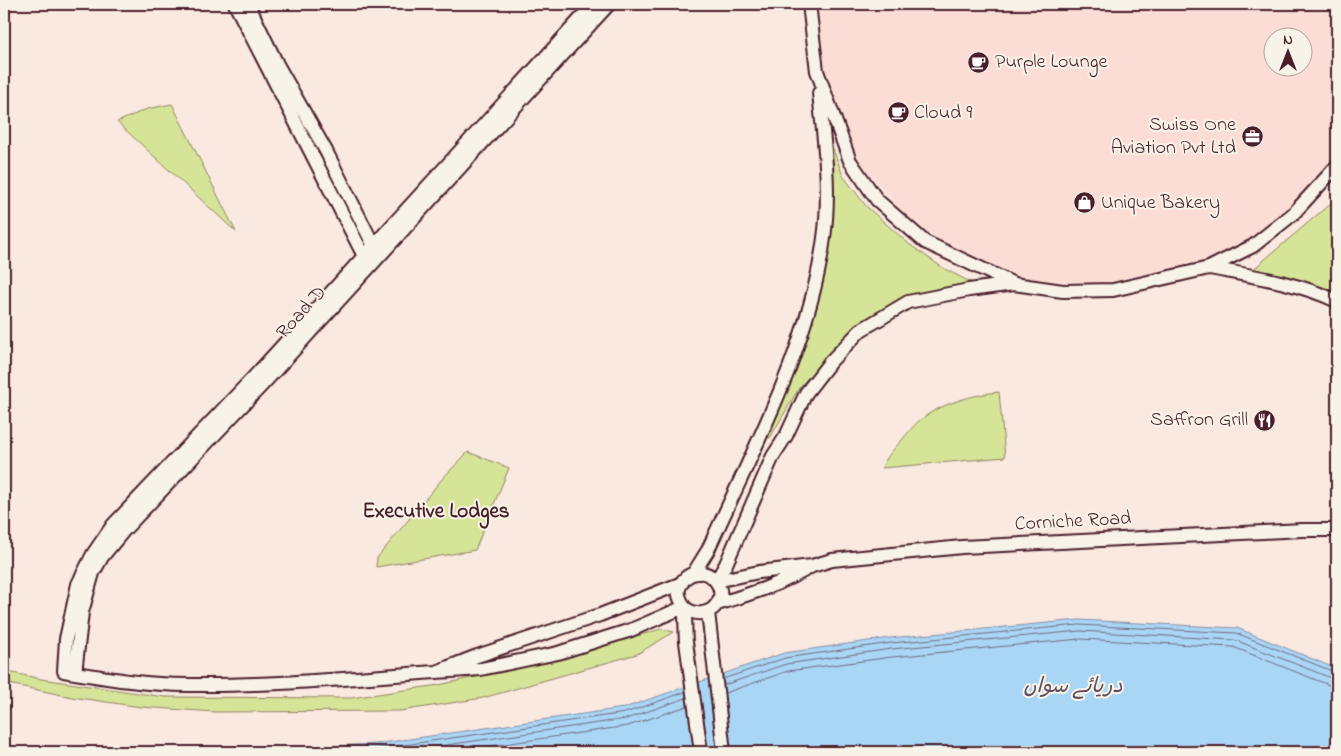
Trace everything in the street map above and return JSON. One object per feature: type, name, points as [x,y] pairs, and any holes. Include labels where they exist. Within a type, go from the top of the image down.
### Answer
[{"type":"street","points":[[235,4],[367,261]]},
{"type":"street","points":[[248,4],[278,66],[326,151],[376,250]]},
{"type":"street","name":"Road D","points":[[436,672],[311,681],[188,686],[128,682],[69,672],[82,612],[93,573],[102,557],[125,529],[262,385],[376,250],[594,4]]},
{"type":"street","name":"Road D","points":[[376,250],[609,4]]},
{"type":"street","points":[[693,574],[708,550],[784,383],[812,299],[824,237],[828,176],[809,4]]},
{"type":"street","points":[[817,71],[850,161],[877,200],[925,242],[1014,284],[1063,292],[1113,290],[1208,268],[1253,246],[1293,214],[1337,166]]},
{"type":"street","points":[[1208,268],[1314,290],[1337,301]]},
{"type":"street","points":[[716,581],[726,564],[773,456],[786,436],[806,393],[830,362],[861,330],[908,302],[1014,284]]},
{"type":"street","name":"Corniche Road","points":[[812,566],[832,560],[962,547],[1302,530],[1337,530]]},
{"type":"street","points":[[716,581],[759,572],[812,566]]},
{"type":"street","points":[[684,607],[695,614],[792,578],[812,566]]},
{"type":"street","points":[[436,672],[477,656],[600,615],[682,583],[693,574],[708,574],[716,581],[720,592],[713,608],[710,637],[724,752]]},
{"type":"street","points":[[682,583],[679,595],[684,607],[685,635],[701,752]]},
{"type":"street","points":[[436,672],[481,669],[558,653],[631,630],[684,607]]},
{"type":"street","points":[[648,622],[657,620],[675,622],[685,635]]},
{"type":"shaded area","points":[[815,4],[1337,4],[1337,160],[1293,208],[1237,248],[1208,264],[1159,275],[1102,284],[1020,278],[967,255],[922,229],[899,207],[859,161],[838,112],[825,73]]},
{"type":"green space","points":[[172,104],[236,232],[117,122],[147,109]]},
{"type":"green space","points":[[832,146],[843,176],[867,207],[909,244],[943,268],[974,284],[893,306],[843,338],[799,388],[770,438],[764,436],[818,293]]},
{"type":"green space","points":[[1337,198],[1337,297],[1250,272]]},
{"type":"green space","points":[[999,392],[1005,457],[882,468],[893,450],[915,425],[928,414],[958,401]]},
{"type":"green space","points":[[468,452],[509,468],[475,550],[376,567],[377,558],[442,479]]},
{"type":"green space","points":[[661,629],[674,632],[637,654],[483,698],[400,711],[215,712],[141,707],[72,697],[4,683],[4,671],[41,679],[165,697],[351,698],[439,685],[562,658]]},
{"type":"water","name":"دریائے سواں","points":[[1079,620],[1237,628],[1337,669],[1337,752],[208,752],[375,744],[624,708],[784,653],[890,638]]},
{"type":"waterway","points":[[1337,195],[1337,217]]},
{"type":"place","name":"Purple Lounge","points":[[979,62]]},
{"type":"place","name":"Cloud 9","points":[[898,113]]},
{"type":"place","name":"Swiss One Aviation Pvt Ltd","points":[[1252,137]]},
{"type":"place","name":"Unique Bakery","points":[[1085,203]]},
{"type":"place","name":"Saffron Grill","points":[[1264,420]]},
{"type":"district","name":"Executive Lodges","points":[[436,512]]}]
